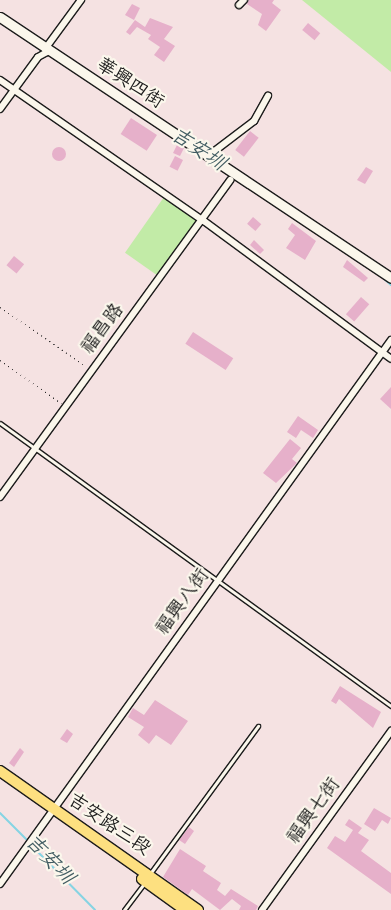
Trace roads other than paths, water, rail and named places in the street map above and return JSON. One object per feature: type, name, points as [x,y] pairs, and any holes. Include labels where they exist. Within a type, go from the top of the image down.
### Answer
[{"type":"main road","name":"吉安路三段","points":[[0,770],[51,813]]},
{"type":"main road","name":"吉安路三段","points":[[0,779],[198,910]]},
{"type":"main road","name":"吉安路三段","points":[[147,878],[185,910]]},
{"type":"street","points":[[0,109],[38,57],[46,51],[81,0]]},
{"type":"street","name":"華興四街","points":[[0,16],[46,51],[208,156],[234,177],[391,278]]},
{"type":"street","points":[[0,80],[204,221],[391,359]]},
{"type":"street","points":[[208,156],[254,121],[268,96]]},
{"type":"street","name":"福昌路","points":[[0,497],[204,221],[234,177]]},
{"type":"street","name":"福興八街","points":[[0,884],[391,340]]},
{"type":"street","name":"福興七街","points":[[262,910],[391,731]]},
{"type":"lane","points":[[0,423],[391,706]]},
{"type":"lane","points":[[124,910],[258,726]]},
{"type":"waterway","name":"吉安圳","points":[[24,38],[43,52]]},
{"type":"waterway","name":"吉安圳","points":[[47,54],[89,81]]},
{"type":"waterway","name":"吉安圳","points":[[382,277],[391,285]]},
{"type":"waterway","name":"吉安圳","points":[[0,813],[28,841]]},
{"type":"waterway","name":"吉安圳","points":[[31,845],[95,910]]}]
